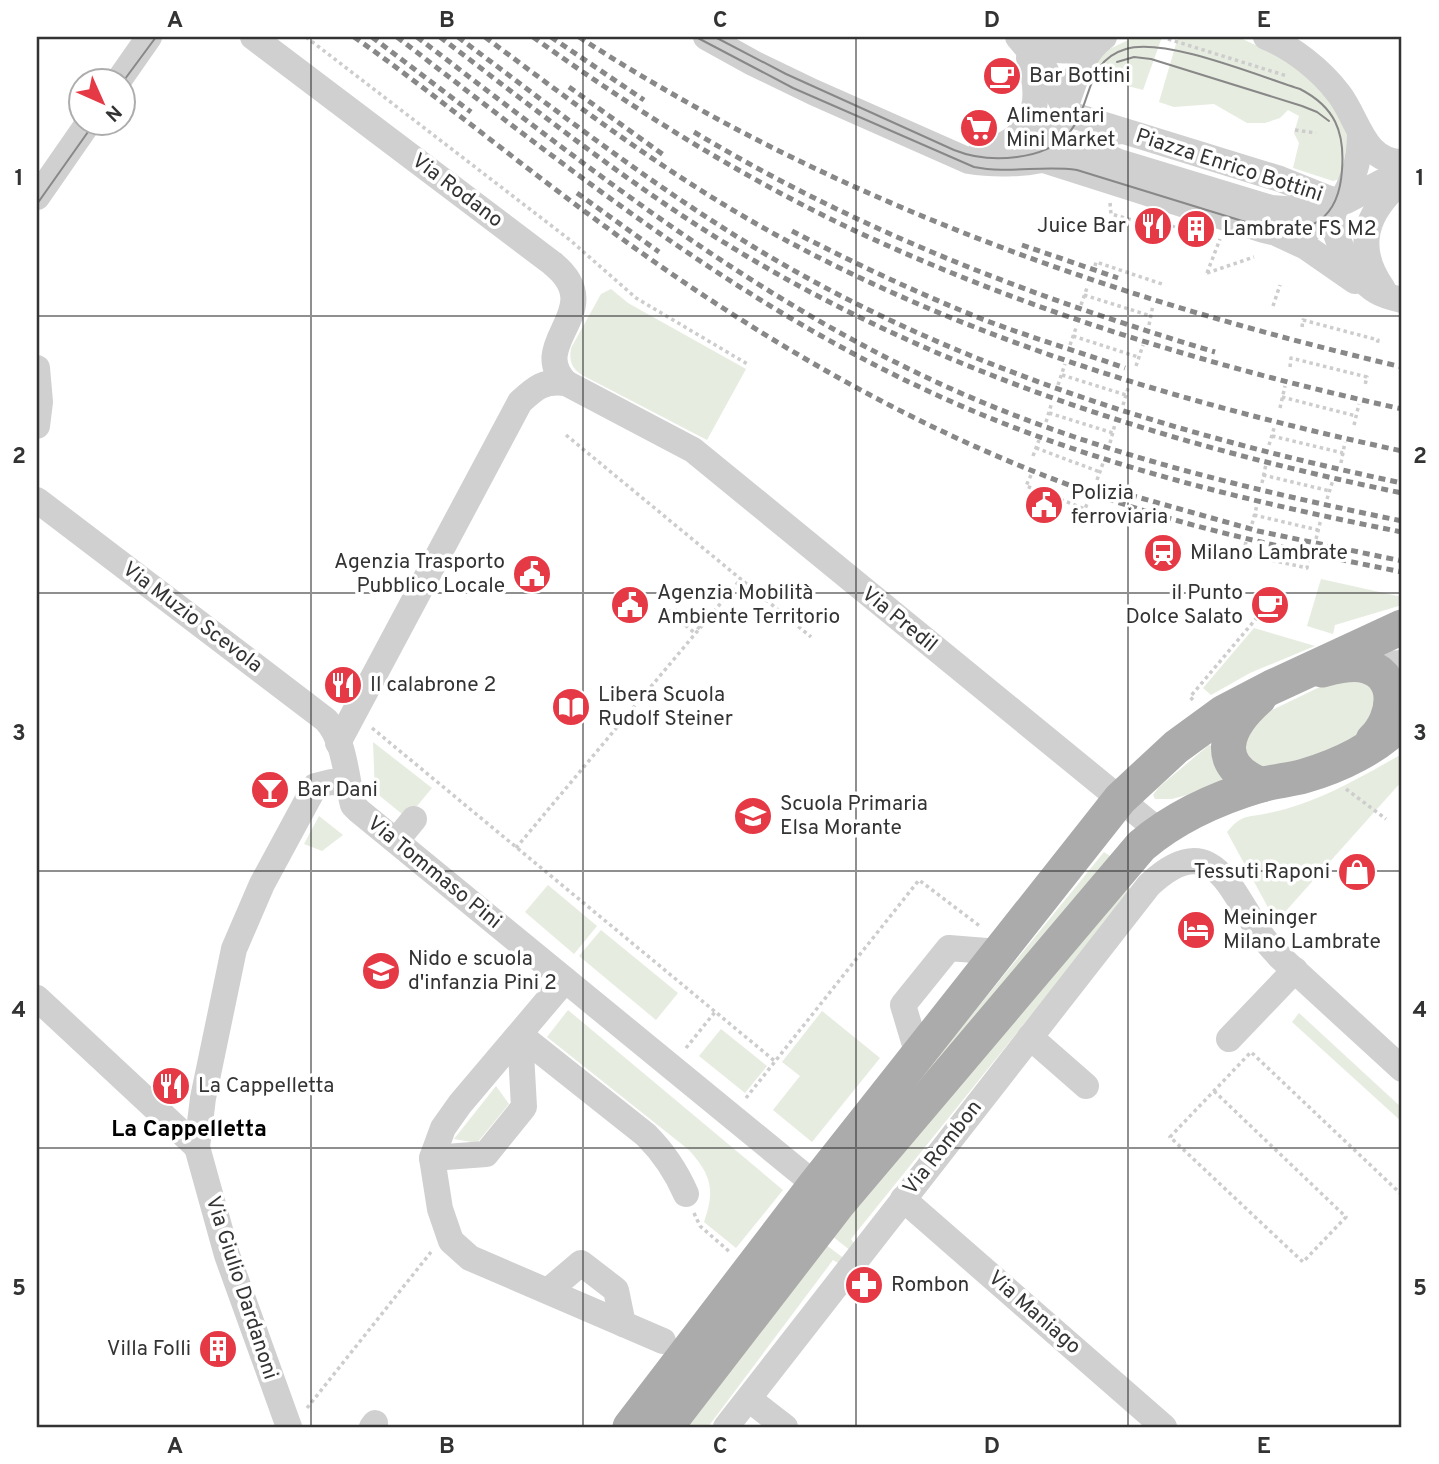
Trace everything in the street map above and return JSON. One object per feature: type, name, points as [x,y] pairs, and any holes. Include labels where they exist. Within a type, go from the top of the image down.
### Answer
[{"type":"main road","points":[[1402,627],[1284,681],[1242,716],[1229,743],[1228,753],[1233,766],[1240,774],[1262,785],[1348,766],[1391,733],[1402,721]]},
{"type":"main road","points":[[1284,681],[1333,667],[1363,665],[1387,683],[1392,692],[1392,703],[1383,731],[1348,766]]},
{"type":"main road","name":"Via Rombon","points":[[666,1427],[827,1195],[918,1055],[1120,799],[1176,747],[1202,727],[1224,712],[1284,681]]},
{"type":"main road","name":"Via Rombon","points":[[630,1427],[827,1195],[1117,872],[1159,831],[1199,807],[1262,785]]},
{"type":"street","points":[[129,66],[149,37]]},
{"type":"street","name":"Via Rodano","points":[[253,37],[542,255],[567,277],[573,287],[574,301],[554,356],[555,370],[566,383]]},
{"type":"street","points":[[1266,37],[1338,92],[1368,145],[1387,159],[1402,162]]},
{"type":"street","name":"Piazza Enrico Bottini","points":[[709,38],[753,64],[813,92],[957,156],[983,163],[1044,160],[1104,134],[1122,131]]},
{"type":"street","points":[[957,156],[998,147],[1017,136],[1030,119],[1037,99],[1036,85],[1021,38]]},
{"type":"street","points":[[1021,38],[1056,51],[1072,51],[1099,41]]},
{"type":"street","points":[[1021,38],[1045,69],[1082,145],[1086,159],[1108,188]]},
{"type":"street","points":[[996,163],[1024,155],[1048,140],[1057,129],[1074,79],[1099,41]]},
{"type":"street","name":"Piazza Enrico Bottini","points":[[1065,109],[1072,115],[1280,179],[1339,204]]},
{"type":"street","name":"Piazza Enrico Bottini","points":[[1360,134],[1357,165],[1339,204],[1338,236],[1351,266],[1389,296]]},
{"type":"street","points":[[37,197],[79,136]]},
{"type":"street","name":"Piazza Enrico Bottini","points":[[1082,145],[1119,162],[1271,208],[1299,210],[1339,204]]},
{"type":"street","name":"Piazza Enrico Bottini","points":[[1044,160],[1108,188],[1273,232],[1294,234],[1339,204],[1402,178]]},
{"type":"street","name":"Piazza Enrico Bottini","points":[[1389,296],[1370,265],[1367,256],[1367,233],[1377,208],[1402,178]]},
{"type":"street","points":[[1273,232],[1306,247],[1353,279],[1389,296]]},
{"type":"street","points":[[37,368],[40,402],[37,426]]},
{"type":"street","points":[[338,743],[520,402],[535,387],[546,383],[566,383]]},
{"type":"street","name":"Via Predil","points":[[566,383],[693,450],[1159,831]]},
{"type":"street","name":"Via Muzio Scevola","points":[[37,500],[326,720],[333,728],[338,743]]},
{"type":"street","points":[[1363,665],[1402,663]]},
{"type":"street","points":[[1348,766],[1402,736]]},
{"type":"street","name":"Via Tommaso Pini","points":[[338,743],[353,805],[396,841],[494,909],[565,980],[827,1195]]},
{"type":"street","points":[[197,1147],[202,1098],[239,933],[315,786],[331,782],[347,783]]},
{"type":"street","points":[[396,841],[414,820]]},
{"type":"street","name":"Via Rombon","points":[[726,1427],[1149,885],[1164,872],[1172,866],[1194,860],[1213,867],[1236,892],[1262,936],[1295,970]]},
{"type":"street","points":[[1229,1039],[1295,970],[1402,1069]]},
{"type":"street","points":[[565,980],[460,1104],[443,1128],[432,1158],[440,1209],[451,1241],[470,1258],[663,1341]]},
{"type":"street","points":[[38,1000],[197,1147]]},
{"type":"street","points":[[432,1158],[486,1154],[524,1107],[520,1035]]},
{"type":"street","points":[[520,1035],[646,1135],[664,1153],[686,1194]]},
{"type":"street","points":[[1030,1037],[1086,1086]]},
{"type":"street","name":"Via Giulio Dardanoni","points":[[197,1147],[227,1255],[298,1418]]},
{"type":"street","name":"Via Maniago","points":[[903,1199],[1164,1427]]},
{"type":"street","points":[[548,1291],[581,1263],[616,1290],[623,1324]]},
{"type":"street","points":[[749,1399],[785,1427]]},
{"type":"path","points":[[306,37],[570,240],[636,298],[749,365]]},
{"type":"path","points":[[1168,39],[1293,57]]},
{"type":"path","points":[[1295,130],[1316,133]]},
{"type":"path","points":[[1108,188],[1111,214],[1171,230],[1179,217]]},
{"type":"path","points":[[1142,223],[1144,216]]},
{"type":"path","points":[[1224,230],[1207,273],[1254,257]]},
{"type":"path","points":[[1095,266],[1096,262],[1162,284],[1161,287]]},
{"type":"path","points":[[1081,304],[1088,285]]},
{"type":"path","points":[[1273,306],[1280,285]]},
{"type":"path","points":[[1084,295],[1151,316]]},
{"type":"path","points":[[1149,325],[1153,305]]},
{"type":"path","points":[[1302,327],[1303,320],[1378,340],[1377,345]]},
{"type":"path","points":[[1070,345],[1077,325]]},
{"type":"path","points":[[1073,336],[1138,358]]},
{"type":"path","points":[[1136,366],[1143,345]]},
{"type":"path","points":[[1290,367],[1291,358],[1367,377],[1365,386]]},
{"type":"path","points":[[1058,385],[1065,364]]},
{"type":"path","points":[[1062,375],[1126,395]]},
{"type":"path","points":[[1123,405],[1129,384]]},
{"type":"path","points":[[1280,408],[1285,386]]},
{"type":"path","points":[[1282,397],[1356,416]]},
{"type":"path","points":[[1046,422],[1052,402]]},
{"type":"path","points":[[1354,425],[1359,404]]},
{"type":"path","points":[[1049,413],[1113,433]]},
{"type":"path","points":[[1110,443],[1115,424]]},
{"type":"path","points":[[1269,445],[1275,425]]},
{"type":"path","points":[[566,435],[811,637]]},
{"type":"path","points":[[1272,436],[1343,453]]},
{"type":"path","points":[[1033,456],[1039,440]]},
{"type":"path","points":[[1342,463],[1345,442]]},
{"type":"path","points":[[1036,449],[1100,472]]},
{"type":"path","points":[[1097,480],[1103,463]]},
{"type":"path","points":[[1262,483],[1266,464]]},
{"type":"path","points":[[1031,475],[1026,486],[1059,500],[1085,509],[1090,496]]},
{"type":"path","points":[[1263,475],[1330,491]]},
{"type":"path","points":[[1327,499],[1333,480]]},
{"type":"path","points":[[1252,524],[1257,505]]},
{"type":"path","points":[[1254,516],[1318,530]]},
{"type":"path","points":[[1316,539],[1321,519]]},
{"type":"path","points":[[1246,542],[1243,554],[1307,568],[1310,556]]},
{"type":"path","points":[[516,848],[741,579]]},
{"type":"path","points":[[695,634],[669,612],[674,609],[700,629]]},
{"type":"path","points":[[1195,704],[1190,697],[1260,614]]},
{"type":"path","points":[[365,722],[776,1062]]},
{"type":"path","points":[[1348,766],[1386,819]]},
{"type":"path","points":[[743,1102],[919,880],[1002,949]]},
{"type":"path","points":[[682,1052],[715,1012]]},
{"type":"path","points":[[1214,1091],[1346,1217],[1303,1262],[1170,1137],[1251,1052],[1402,1195]]},
{"type":"path","points":[[686,1194],[700,1226],[735,1256]]},
{"type":"path","points":[[298,1418],[428,1254],[451,1241]]},
{"type":"shaded area","points":[[1135,37],[1162,37],[1143,90],[1083,74],[1105,51]]},
{"type":"shaded area","points":[[1178,37],[1238,37],[1286,59],[1331,98],[1350,130],[1340,179],[1333,181],[1293,168],[1299,143],[1294,133],[1299,116],[1288,110],[1280,118],[1265,123],[1247,123],[1214,104],[1174,107],[1159,102]]},
{"type":"shaded area","points":[[611,289],[628,303],[746,369],[707,440],[582,375],[573,367],[571,348],[601,294]]},
{"type":"shaded area","points":[[1321,579],[1402,597],[1402,605],[1335,625],[1333,634],[1307,626]]},
{"type":"shaded area","points":[[1254,628],[1315,646],[1250,673],[1211,695],[1203,688]]},
{"type":"shaded area","points":[[1368,680],[1381,702],[1362,731],[1341,747],[1260,771],[1241,754],[1247,730],[1268,712],[1328,683]]},
{"type":"shaded area","points":[[373,742],[432,788],[407,818],[375,792]]},
{"type":"shaded area","points":[[1209,745],[1214,747],[1232,783],[1172,799],[1155,799],[1153,795],[1159,787]]},
{"type":"shaded area","points":[[1402,754],[1402,781],[1276,922],[1227,832],[1242,819],[1304,803],[1354,781]]},
{"type":"shaded area","points":[[319,816],[343,835],[322,851],[304,844]]},
{"type":"shaded area","points":[[1104,852],[1113,858],[853,1161]]},
{"type":"shaded area","points":[[548,885],[597,926],[574,954],[525,912]]},
{"type":"shaded area","points":[[1127,886],[1132,890],[851,1239],[855,1245],[851,1251],[832,1236]]},
{"type":"shaded area","points":[[601,930],[678,993],[656,1020],[579,956]]},
{"type":"shaded area","points":[[568,1010],[783,1190],[736,1248],[704,1222],[710,1201],[709,1184],[703,1168],[689,1150],[547,1037]]},
{"type":"shaded area","points":[[822,1011],[880,1058],[812,1142],[773,1110],[800,1076],[782,1062]]},
{"type":"shaded area","points":[[1299,1013],[1402,1108],[1402,1122],[1292,1022]]},
{"type":"shaded area","points":[[721,1029],[767,1066],[745,1093],[699,1056]]},
{"type":"shaded area","points":[[496,1086],[509,1104],[477,1143],[454,1139]]},
{"type":"shaded area","points":[[826,1245],[845,1259],[840,1264],[833,1260],[708,1427],[683,1427]]},
{"type":"tram line","points":[[135,66],[156,37]]},
{"type":"tram line","points":[[696,37],[793,88],[974,167],[1000,170],[1077,170],[1265,228],[1281,230],[1309,226],[1320,220],[1335,201],[1340,187],[1342,144],[1335,122],[1322,104],[1300,89],[1187,53],[1143,47],[1126,49],[1108,58],[1097,71],[1076,122],[1065,137],[1046,150],[1017,157],[993,158],[977,157],[954,150],[786,74],[715,37]]},
{"type":"tram line","points":[[1117,62],[1134,57],[1151,59],[1302,106],[1329,121]]},
{"type":"tram line","points":[[37,204],[85,136]]},
{"type":"railway","points":[[354,37],[660,266],[779,343],[887,404],[999,457],[1115,501],[1231,535],[1402,572]]},
{"type":"railway","points":[[372,37],[471,112]]},
{"type":"railway","points":[[397,37],[653,229],[787,316],[928,391],[1043,438],[1160,476],[1402,532]]},
{"type":"railway","points":[[417,37],[602,177],[730,266],[795,307],[932,380],[988,405],[1104,447],[1282,495],[1402,521]]},
{"type":"railway","points":[[440,37],[591,152],[668,206],[748,257],[825,300],[903,338],[984,372],[1148,429],[1232,453],[1402,493]]},
{"type":"railway","points":[[458,37],[602,145],[714,222],[828,289],[906,327],[985,362],[1149,419],[1233,443],[1402,483]]},
{"type":"railway","points":[[485,37],[665,167],[739,214],[852,274],[927,308],[1082,366],[1162,391],[1402,451]]},
{"type":"railway","points":[[533,37],[646,114],[724,162],[804,206],[912,256],[1049,310],[1188,355],[1330,393],[1402,409]]},
{"type":"railway","points":[[551,37],[644,100]]},
{"type":"railway","points":[[579,37],[675,95],[773,148],[873,195],[976,238],[1080,276],[1186,310],[1402,367]]},
{"type":"railway","points":[[569,87],[665,156]]},
{"type":"railway","points":[[694,132],[757,168],[883,231],[1012,284],[1215,352]]},
{"type":"railway","points":[[577,193],[659,252]]},
{"type":"railway","points":[[792,231],[886,277],[982,319],[1125,368]]},
{"type":"railway","points":[[1022,245],[1118,278]]},
{"type":"railway","points":[[1130,495],[1258,531],[1402,561]]},
{"type":"place","name":"Bar Bottini","points":[[1002,76]]},
{"type":"place","name":"Alimentari Mini Market","points":[[979,128]]},
{"type":"place","name":"Juice Bar","points":[[1153,226]]},
{"type":"place","name":"Lambrate FS M2","points":[[1196,229]]},
{"type":"place","name":"Polizia ferroviaria","points":[[1044,505]]},
{"type":"place","name":"Milano Lambrate","points":[[1163,553]]},
{"type":"place","name":"Agenzia Trasporto Pubblico Locale","points":[[532,574]]},
{"type":"place","name":"Agenzia Mobilità Ambiente Territorio","points":[[630,605]]},
{"type":"place","name":"il Punto Dolce Salato","points":[[1270,605]]},
{"type":"place","name":"Il calabrone 2","points":[[343,685]]},
{"type":"place","name":"Libera Scuola Rudolf Steiner","points":[[571,707]]},
{"type":"place","name":"Bar Dani","points":[[270,790]]},
{"type":"place","name":"Scuola Primaria Elsa Morante","points":[[753,816]]},
{"type":"place","name":"Tessuti Raponi","points":[[1357,872]]},
{"type":"place","name":"Meininger Milano Lambrate","points":[[1196,930]]},
{"type":"place","name":"Nido e scuola d'infanzia Pini 2","points":[[381,971]]},
{"type":"place","name":"La Cappelletta","points":[[171,1086]]},
{"type":"place","name":"Rombon","points":[[864,1285]]},
{"type":"place","name":"Villa Folli","points":[[218,1349]]},
{"type":"district","name":"La Cappelletta","points":[[189,1130]]}]
